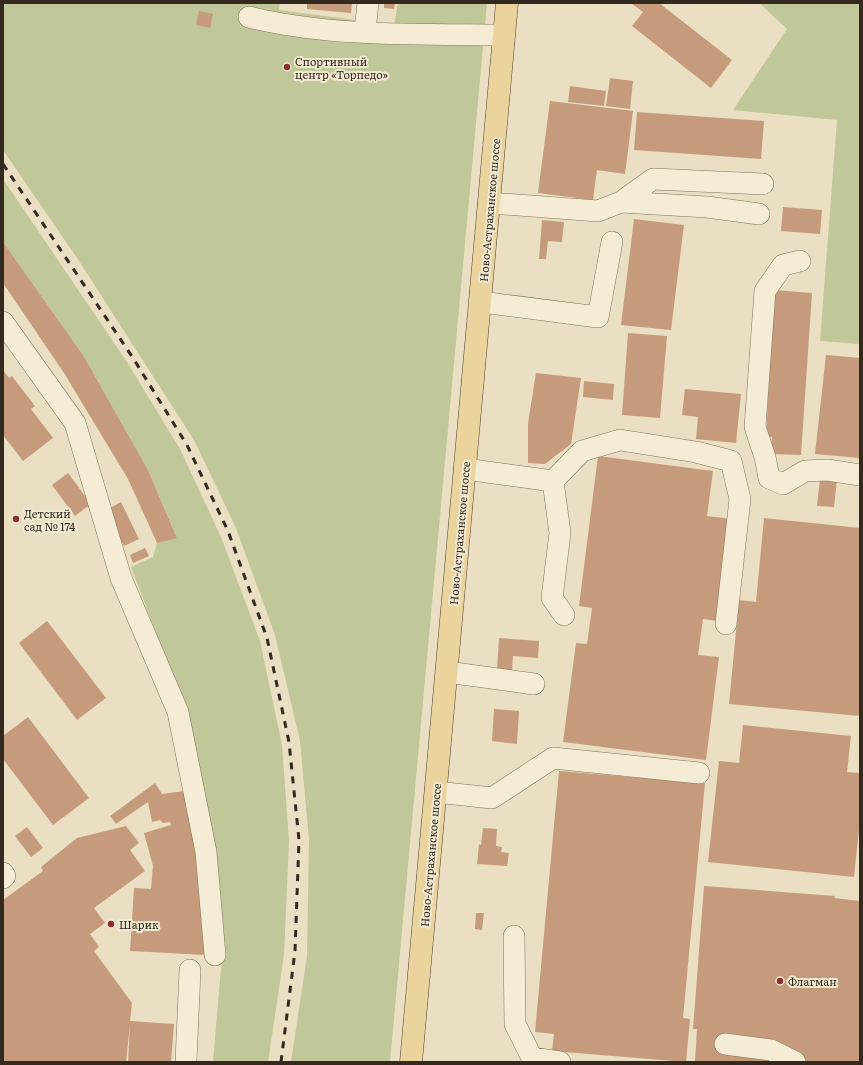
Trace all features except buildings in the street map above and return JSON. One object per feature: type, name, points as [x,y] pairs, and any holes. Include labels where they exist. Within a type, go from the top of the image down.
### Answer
[{"type":"main road","name":"Ново-Астраханское шоссе","points":[[411,1062],[507,3]]},
{"type":"lane","points":[[365,31],[368,3]]},
{"type":"lane","points":[[249,17],[280,25],[388,33],[504,35]]},
{"type":"lane","points":[[490,203],[598,210],[621,202],[653,179],[763,184]]},
{"type":"lane","points":[[621,202],[706,207],[759,214]]},
{"type":"lane","points":[[481,302],[598,317],[612,242]]},
{"type":"lane","points":[[800,261],[783,265],[765,291],[755,427],[765,457],[769,478],[783,484],[805,471],[827,470],[860,475]]},
{"type":"lane","points":[[3,322],[75,422],[121,578],[178,712],[206,852],[215,955]]},
{"type":"lane","points":[[553,481],[582,451],[620,440],[696,452],[731,461],[740,499],[726,624]]},
{"type":"lane","points":[[465,469],[553,481]]},
{"type":"lane","points":[[553,481],[560,533],[552,598],[564,615]]},
{"type":"lane","points":[[447,672],[534,684]]},
{"type":"lane","points":[[436,792],[492,798],[553,758],[699,772]]},
{"type":"lane","points":[[514,936],[515,1024],[532,1058],[560,1062]]},
{"type":"lane","points":[[186,1062],[190,970]]},
{"type":"lane","points":[[725,1044],[771,1050],[796,1062]]},
{"type":"green space","points":[[3,3],[280,3],[279,10],[394,25],[398,3],[487,3],[390,1062],[291,1062],[307,956],[309,840],[300,741],[275,635],[236,528],[194,440],[79,261],[3,150]]},
{"type":"green space","points":[[759,3],[860,3],[860,344],[820,341],[837,120],[733,110],[787,29]]},
{"type":"green space","points":[[3,179],[127,362],[180,449],[221,537],[260,641],[282,745],[289,841],[284,955],[268,1062],[213,1062],[222,956],[185,709],[131,567],[153,557],[157,543],[177,537],[148,470],[83,355],[3,242]]},
{"type":"railway","points":[[3,164],[133,358],[187,445],[228,531],[267,638],[289,742],[299,840],[295,951],[281,1062]]},
{"type":"place","name":"Спортивный центр «Торпедо»","points":[[287,67]]},
{"type":"place","name":"Детский сад № 174","points":[[16,519]]},
{"type":"place","name":"Шарик","points":[[111,924]]},
{"type":"place","name":"Флагман","points":[[780,981]]}]
